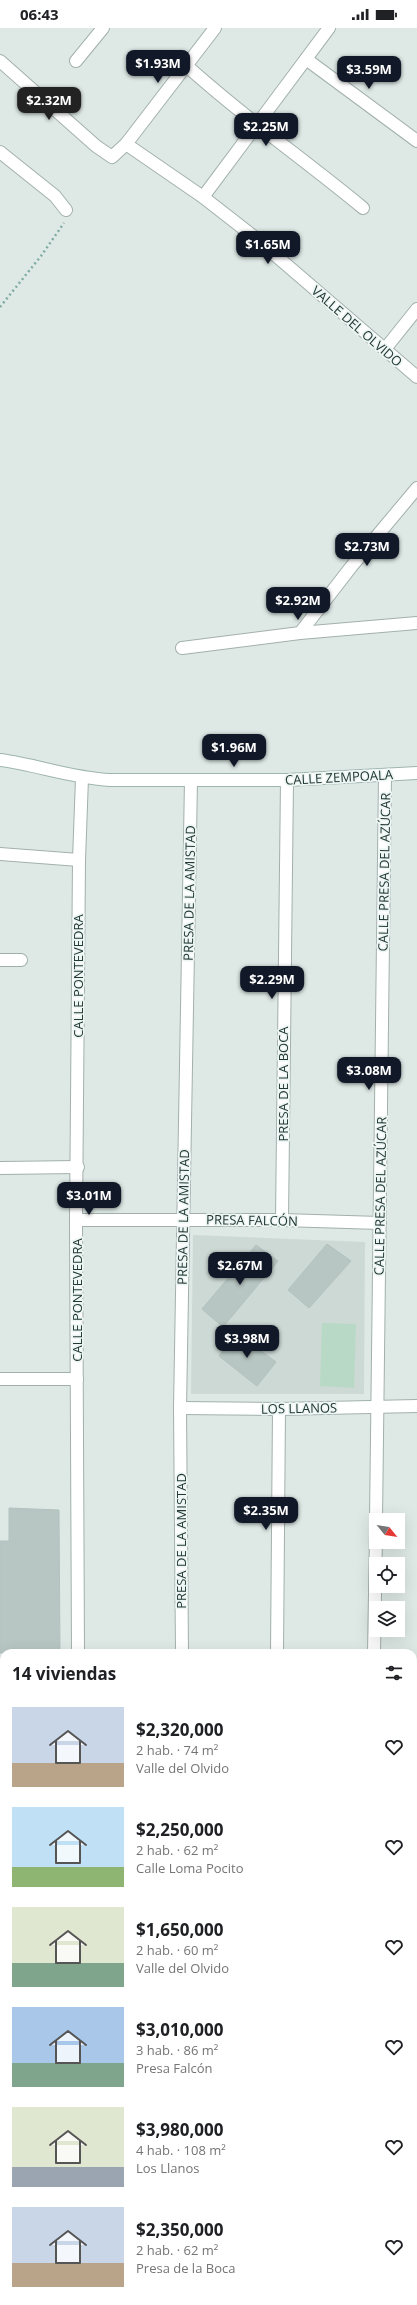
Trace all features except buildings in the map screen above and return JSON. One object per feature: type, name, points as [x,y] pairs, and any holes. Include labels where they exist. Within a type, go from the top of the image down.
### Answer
[{"type":"street","points":[[76,61],[104,28]]},
{"type":"street","points":[[0,61],[84,136],[112,157],[126,144],[215,28]]},
{"type":"street","points":[[203,197],[328,28]]},
{"type":"street","points":[[306,59],[417,141]]},
{"type":"street","points":[[187,66],[255,125],[285,146],[363,208]]},
{"type":"street","name":"VALLE DEL OLVIDO","points":[[126,144],[203,197],[417,377]]},
{"type":"street","points":[[0,152],[55,196],[66,210]]},
{"type":"street","points":[[385,349],[417,309]]},
{"type":"street","points":[[300,633],[351,567],[417,488]]},
{"type":"street","points":[[182,648],[300,633],[417,623]]},
{"type":"street","name":"CALLE ZEMPOALA","points":[[0,760],[39,767],[82,778],[287,780],[385,776],[417,773]]},
{"type":"street","name":"CALLE PRESA DEL AZÚCAR","points":[[376,1513],[385,776]]},
{"type":"street","name":"CALLE PONTEVEDRA","points":[[78,1649],[76,1220],[78,1167],[79,860],[82,778]]},
{"type":"street","name":"PRESA DE LA AMISTAD","points":[[182,1649],[180,1408],[191,780]]},
{"type":"street","name":"PRESA DE LA BOCA","points":[[282,1220],[287,780]]},
{"type":"street","points":[[0,854],[79,860]]},
{"type":"street","points":[[0,960],[21,960]]},
{"type":"street","points":[[0,1168],[78,1167]]},
{"type":"street","name":"PRESA FALCÓN","points":[[76,1220],[183,1219],[380,1223]]},
{"type":"street","points":[[0,1379],[77,1379]]},
{"type":"street","name":"LOS LLANOS","points":[[180,1408],[279,1409],[417,1406]]},
{"type":"street","points":[[277,1649],[279,1409]]},
{"type":"street","points":[[374,1649],[376,1549]]},
{"type":"path","points":[[0,307],[63,225],[66,210]]},
{"type":"shaded area","points":[[193,1235],[365,1242],[364,1394],[191,1394]]},
{"type":"green space","points":[[322,1323],[356,1324],[354,1388],[320,1386]]}]
